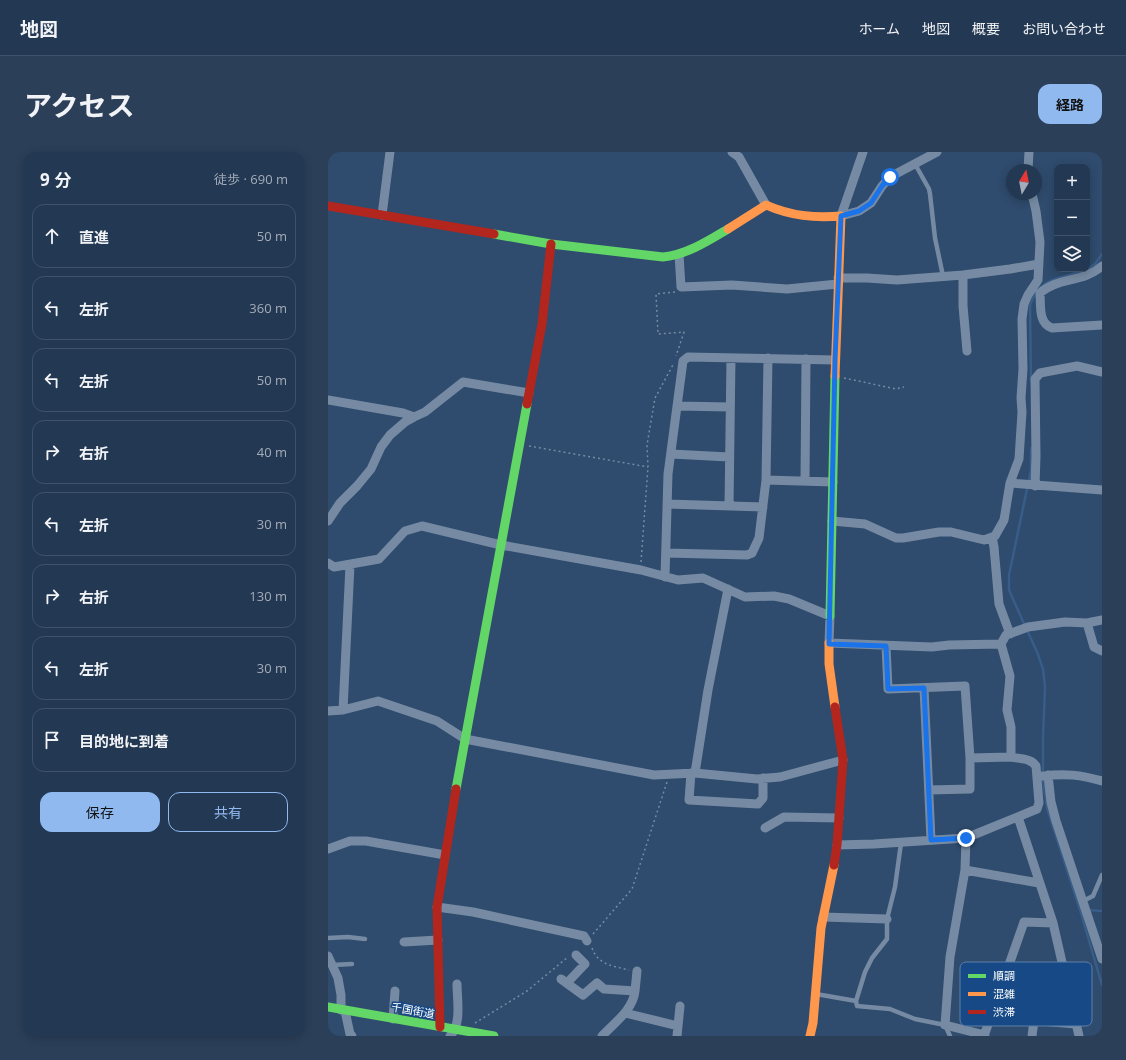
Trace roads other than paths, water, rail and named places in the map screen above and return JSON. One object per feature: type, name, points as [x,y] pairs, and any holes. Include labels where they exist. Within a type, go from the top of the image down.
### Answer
[{"type":"street","points":[[382,216],[390,152]]},
{"type":"street","points":[[732,152],[739,157],[766,205],[792,215],[813,218],[841,216],[859,211],[871,203],[890,177],[937,152]]},
{"type":"street","points":[[810,1036],[813,1023],[823,917],[837,845],[843,760],[829,664],[835,360],[841,216],[863,152]]},
{"type":"street","points":[[1028,164],[1029,152]]},
{"type":"street","points":[[832,521],[865,524],[896,538],[939,532],[951,532],[984,540],[995,536],[1004,520],[1019,459],[1023,369],[1022,319],[1024,304],[1038,280],[1039,264],[1040,242],[1033,200]]},
{"type":"street","points":[[328,206],[551,244],[663,257],[686,252],[721,233],[766,205]]},
{"type":"street","points":[[440,1027],[437,907],[519,444],[542,324],[551,244]]},
{"type":"street","points":[[679,254],[681,287],[732,285],[787,289],[838,281],[897,280],[963,275],[1010,270],[1039,264]]},
{"type":"street","points":[[1102,266],[1086,277],[1053,285],[1040,293],[1042,321],[1046,326],[1052,328],[1102,326]]},
{"type":"street","points":[[963,275],[963,306],[967,352]]},
{"type":"street","points":[[1035,284],[1044,290]]},
{"type":"street","points":[[665,577],[668,474],[683,361],[688,357],[835,360]]},
{"type":"street","points":[[728,506],[731,358]]},
{"type":"street","points":[[666,553],[747,555],[752,553],[759,538],[766,480],[768,358]]},
{"type":"street","points":[[805,481],[806,359]]},
{"type":"street","points":[[1033,486],[1036,456],[1035,379],[1040,373],[1077,366],[1102,372]]},
{"type":"street","points":[[328,521],[340,503],[371,469],[381,447],[390,435],[405,422],[425,412],[463,382],[529,393]]},
{"type":"street","points":[[328,400],[414,417]]},
{"type":"street","points":[[677,406],[730,407]]},
{"type":"street","points":[[671,454],[729,456]]},
{"type":"street","points":[[766,480],[833,482]]},
{"type":"street","points":[[1014,483],[1033,486],[1102,490]]},
{"type":"street","points":[[667,504],[763,507]]},
{"type":"street","points":[[328,564],[334,567],[379,559],[405,531],[422,526],[501,545],[641,570],[678,580],[702,578],[745,597],[774,596],[789,599],[830,616]]},
{"type":"street","points":[[992,537],[999,604],[1010,634]]},
{"type":"street","points":[[344,710],[350,565]]},
{"type":"street","points":[[728,589],[708,690],[689,800],[758,804],[762,798],[763,778]]},
{"type":"street","points":[[1000,644],[1006,635],[1026,628],[1065,622],[1087,623],[1102,620]]},
{"type":"street","points":[[1087,623],[1094,647],[1102,651]]},
{"type":"street","points":[[829,644],[932,647],[949,645],[1000,644]]},
{"type":"street","points":[[1000,644],[1010,676],[1007,710],[1010,727],[1011,757]]},
{"type":"street","points":[[886,646],[888,689],[965,686],[970,758],[970,789],[929,790]]},
{"type":"street","points":[[924,688],[931,840]]},
{"type":"street","points":[[328,711],[344,710],[378,701],[437,720],[466,739],[654,775],[693,773],[763,778],[780,777],[843,760]]},
{"type":"street","points":[[970,758],[1011,757],[1028,760],[1036,766],[1043,777],[1056,821],[1102,959]]},
{"type":"street","points":[[1043,777],[1067,774],[1102,781]]},
{"type":"street","points":[[837,845],[901,843],[966,838],[1037,809],[1043,777]]},
{"type":"street","points":[[765,828],[784,817],[839,818]]},
{"type":"street","points":[[1018,817],[1053,923],[1062,962]]},
{"type":"street","points":[[966,838],[965,870],[950,957],[945,1025],[984,1035]]},
{"type":"street","points":[[328,849],[350,841],[361,841],[445,855]]},
{"type":"street","points":[[965,870],[1039,883]]},
{"type":"street","points":[[437,907],[473,912],[584,936],[587,941]]},
{"type":"street","points":[[823,917],[887,919]]},
{"type":"street","points":[[1011,962],[1024,922],[1053,923]]},
{"type":"street","points":[[404,942],[438,940]]},
{"type":"street","points":[[573,955],[585,964],[564,981],[583,995],[597,983],[604,989],[635,991]]},
{"type":"street","points":[[328,956],[338,978],[343,1010],[351,1035],[340,1036]]},
{"type":"street","points":[[602,1036],[634,1000],[637,971]]},
{"type":"street","points":[[453,1033],[458,1015],[457,984]]},
{"type":"street","points":[[393,1019],[395,991]]},
{"type":"street","points":[[677,1036],[680,1006]]},
{"type":"street","name":"千国街道","points":[[328,1007],[440,1027],[453,1033],[465,1032],[494,1036]]},
{"type":"street","points":[[624,1013],[678,1026]]},
{"type":"street","points":[[1032,1036],[1033,1026]]},
{"type":"street","points":[[1077,1026],[1080,1036]]},
{"type":"lane","points":[[915,164],[929,189],[935,238],[943,276]]},
{"type":"lane","points":[[901,843],[895,887],[887,919],[887,939],[872,958],[865,972],[856,1001],[857,1006],[890,1010],[915,1019],[945,1025],[950,1036]]},
{"type":"lane","points":[[1083,901],[1093,896],[1102,875]]},
{"type":"lane","points":[[328,938],[348,937],[365,939]]},
{"type":"lane","points":[[332,965],[352,964]]},
{"type":"lane","points":[[816,994],[856,1001]]},
{"type":"waterway","points":[[1090,267],[1095,264],[1102,254]]},
{"type":"waterway","points":[[1031,381],[1030,305],[1035,295],[1047,283],[1079,272]]},
{"type":"waterway","points":[[1025,626],[1009,590],[1009,575],[1031,470],[1031,448]]},
{"type":"waterway","points":[[1027,630],[1043,669],[1045,687],[1043,780],[1047,808],[1080,910],[1102,985]]},
{"type":"waterway","points":[[1088,910],[1102,911]]}]
